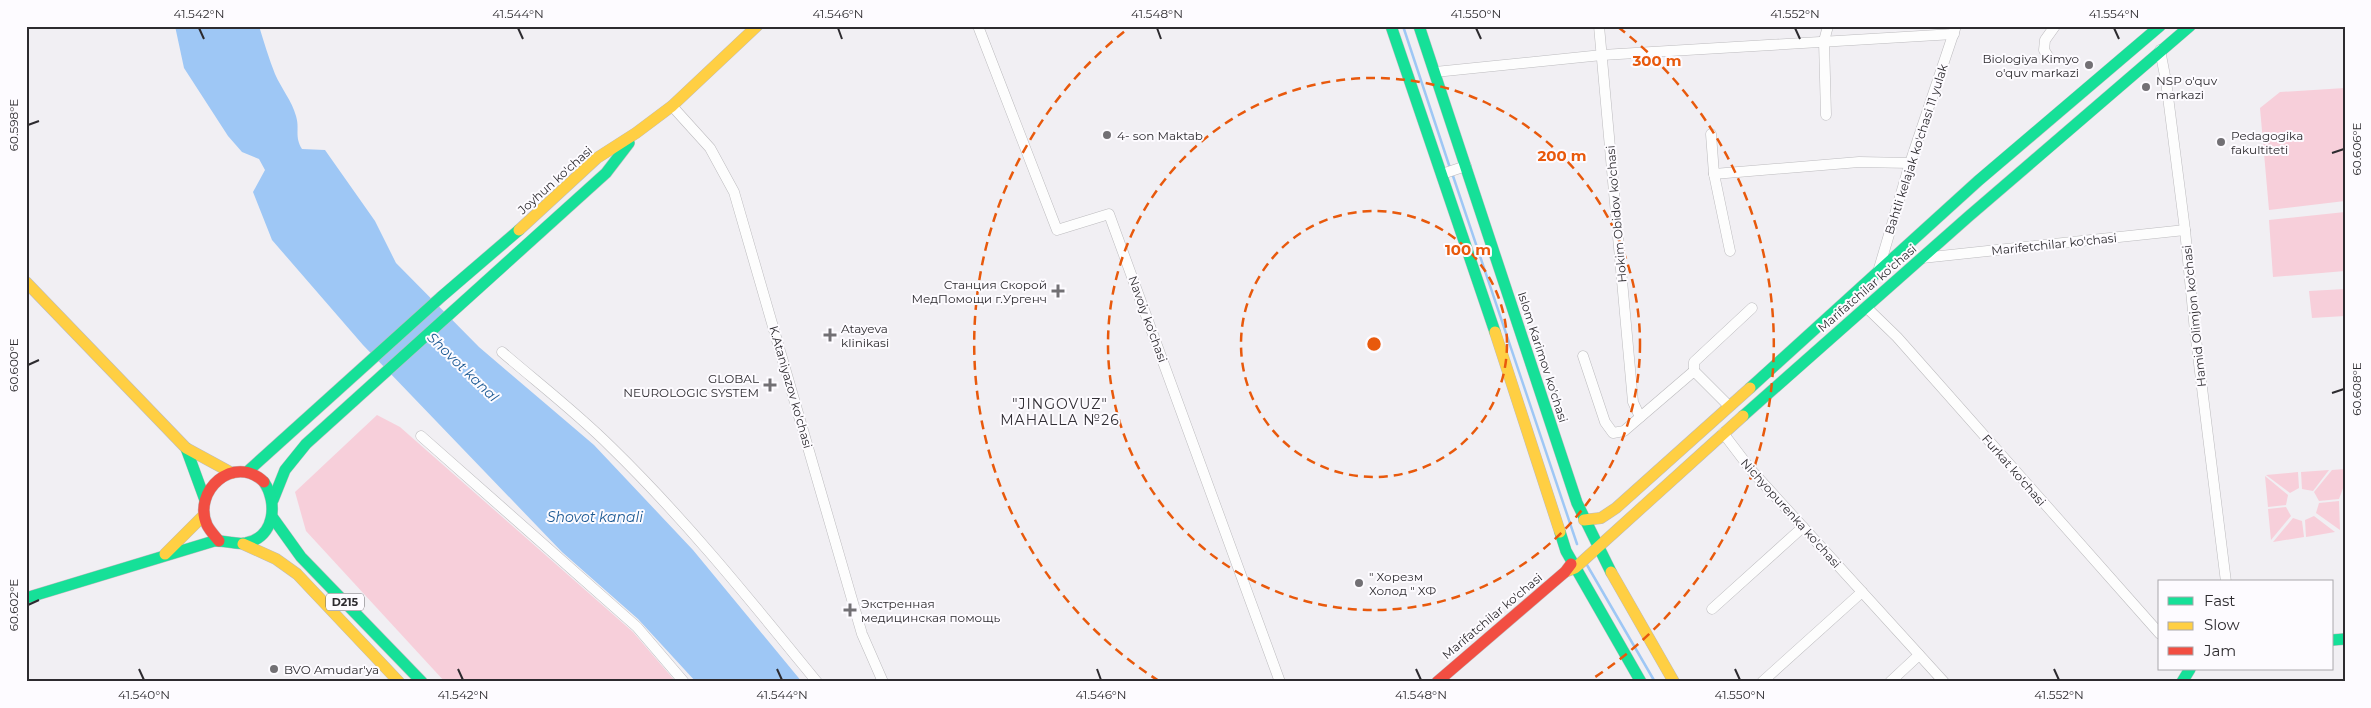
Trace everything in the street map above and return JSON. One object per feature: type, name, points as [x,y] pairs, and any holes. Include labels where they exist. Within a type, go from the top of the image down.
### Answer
[{"type":"main road","name":"Joyhun ko'chasi","points":[[248,472],[441,297],[496,252],[597,158],[636,133],[672,106],[757,26]]},
{"type":"main road","points":[[1390,26],[1442,174],[1571,568],[1641,682]]},
{"type":"main road","name":"Islom Karimov ko'chasi","points":[[1419,26],[1584,520],[1597,547],[1674,682]]},
{"type":"main road","name":"Marifatchilar ko'chasi","points":[[1584,520],[1601,518],[1616,508],[1978,181],[2160,26]]},
{"type":"main road","name":"Marifatchilar ko'chasi","points":[[1437,682],[1597,547],[1722,433],[2160,50],[2190,26]]},
{"type":"main road","name":"Joyhun ko'chasi","points":[[273,500],[279,478],[292,458],[450,312],[606,173],[636,133]]},
{"type":"main road","points":[[26,282],[186,448],[232,473]]},
{"type":"main road","points":[[186,448],[205,500],[204,515],[210,531],[219,541]]},
{"type":"main road","points":[[205,500],[214,483],[232,473],[248,472],[256,475],[263,482],[273,500],[273,518],[262,535],[243,544]]},
{"type":"main road","name":"D215","points":[[165,554],[204,515]]},
{"type":"main road","name":"D215","points":[[273,518],[300,557],[378,634],[422,682]]},
{"type":"main road","name":"D215","points":[[30,597],[124,569],[165,554],[219,541],[243,544],[276,559],[297,574],[400,682]]},
{"type":"main road","points":[[365,646],[378,634]]},
{"type":"main road","points":[[2182,682],[2189,670]]},
{"type":"street","name":"Navoiy ko'chasi","points":[[978,26],[1057,230],[1110,214],[1280,682]]},
{"type":"street","name":"Hokim Obidov ko'chasi","points":[[1599,26],[1633,402],[1640,417]]},
{"type":"street","points":[[1826,114],[1824,41],[1828,26]]},
{"type":"street","points":[[2049,58],[2044,50],[2045,40],[2055,26]]},
{"type":"street","points":[[1435,72],[1602,55],[1824,41],[1955,30]]},
{"type":"street","name":"Bahtli kelajak ko'chasi 11 yulak","points":[[1878,273],[1910,163],[1955,30]]},
{"type":"street","name":"Hamid Olimjon ko'chasi","points":[[2160,50],[2164,62],[2185,230],[2226,580]]},
{"type":"street","name":"K.Ataniyazov ko'chasi","points":[[672,106],[710,148],[734,192],[862,634],[883,682]]},
{"type":"street","points":[[1710,134],[1714,174],[1730,252]]},
{"type":"street","points":[[1714,174],[1859,162],[1910,163]]},
{"type":"street","points":[[1442,174],[1466,166]]},
{"type":"street","name":"Marifetchilar ko'chasi","points":[[1922,258],[2185,230]]},
{"type":"street","name":"Furkat ko'chasi","points":[[1866,307],[1897,337],[2158,632]]},
{"type":"street","points":[[1729,406],[1694,371],[1694,362],[1752,308]]},
{"type":"street","points":[[502,352],[610,446],[662,499],[705,546],[817,682]]},
{"type":"street","points":[[1583,356],[1605,422],[1613,433],[1624,431],[1694,371]]},
{"type":"street","name":"Nichyopurenka ko'chasi","points":[[1722,433],[1752,471],[1944,682]]},
{"type":"street","points":[[421,436],[637,628],[684,682]]},
{"type":"street","points":[[1712,609],[1804,527]]},
{"type":"street","points":[[1762,682],[1862,592]]},
{"type":"street","points":[[1890,682],[1919,655]]},
{"type":"shaded area","points":[[2345,88],[2345,201],[2269,210],[2260,108],[2280,92]]},
{"type":"shaded area","points":[[2345,212],[2345,271],[2273,277],[2269,220]]},
{"type":"shaded area","points":[[2345,289],[2345,316],[2312,318],[2309,291]]},
{"type":"shaded area","points":[[377,415],[400,427],[633,632],[676,682],[445,682],[306,531],[295,492]]},
{"type":"shaded area","points":[[2345,469],[2345,483],[2339,499],[2319,501],[2314,492],[2332,470]]},
{"type":"shaded area","points":[[2329,470],[2313,491],[2302,489],[2301,472]]},
{"type":"shaded area","points":[[2298,472],[2299,488],[2290,493],[2266,475]]},
{"type":"shaded area","points":[[2265,476],[2288,495],[2286,505],[2268,507]]},
{"type":"shaded area","points":[[2339,501],[2340,530],[2316,513],[2319,503]]},
{"type":"shaded area","points":[[2286,507],[2291,516],[2271,540],[2268,509]]},
{"type":"shaded area","points":[[2314,516],[2335,532],[2306,537],[2305,520]]},
{"type":"shaded area","points":[[2293,518],[2302,521],[2304,537],[2273,542]]},
{"type":"water","name":"Shovot kanali","points":[[175,26],[259,26],[275,74],[294,110],[297,121],[298,140],[302,149],[325,150],[375,221],[396,263],[479,347],[594,445],[693,550],[802,682],[696,682],[638,619],[562,552],[363,345],[272,240],[253,192],[265,170],[259,159],[242,152],[228,136],[184,68]]},
{"type":"waterway","points":[[1403,26],[1450,168]]},
{"type":"waterway","points":[[1452,173],[1577,544]]},
{"type":"waterway","points":[[1587,565],[1655,682]]},
{"type":"traffic: fast","points":[[1391,26],[1495,332]]},
{"type":"traffic: fast","points":[[1419,26],[1577,503],[1611,572]]},
{"type":"traffic: fast","points":[[1750,388],[1978,181],[2160,26]]},
{"type":"traffic: fast","points":[[1743,416],[1968,217],[2190,26]]},
{"type":"traffic: fast","points":[[273,500],[285,470],[306,444],[606,173],[629,143]]},
{"type":"traffic: fast","points":[[247,472],[441,297],[519,230]]},
{"type":"traffic: fast","points":[[186,448],[205,500]]},
{"type":"traffic: fast","points":[[26,598],[214,541],[246,543],[256,540],[268,527],[271,518],[271,500],[264,482]]},
{"type":"traffic: fast","points":[[273,518],[301,557],[422,682]]},
{"type":"traffic: fast","points":[[1560,532],[1566,551],[1641,682]]},
{"type":"traffic: fast","points":[[2334,640],[2345,639]]},
{"type":"traffic: fast","points":[[2182,682],[2189,670]]},
{"type":"traffic: slow","points":[[519,230],[597,158],[636,133],[672,106],[757,26]]},
{"type":"traffic: slow","points":[[26,282],[186,448],[232,473]]},
{"type":"traffic: slow","points":[[1495,332],[1560,532]]},
{"type":"traffic: slow","points":[[1584,520],[1601,518],[1616,508],[1750,388]]},
{"type":"traffic: slow","points":[[1565,572],[1575,568],[1743,416]]},
{"type":"traffic: slow","points":[[165,554],[204,515]]},
{"type":"traffic: slow","points":[[243,544],[276,559],[297,574],[399,682]]},
{"type":"traffic: slow","points":[[1611,572],[1674,682]]},
{"type":"traffic: jam","points":[[219,541],[207,525],[204,512],[205,500],[211,489],[219,480],[229,474],[240,472],[252,474],[264,482]]},
{"type":"traffic: jam","points":[[1437,682],[1565,572],[1571,564]]},
{"type":"place","name":"Biologiya Kimyo o'quv markazi","points":[[2089,65]]},
{"type":"place","name":"NSP o'quv markazi","points":[[2146,87]]},
{"type":"place","name":"4- son Maktab","points":[[1107,135]]},
{"type":"place","name":"Pedagogika fakultiteti","points":[[2221,142]]},
{"type":"place","name":"Станция Скорой МедПомощи г.Ургенч","points":[[1058,291]]},
{"type":"place","name":"Atayeva klinikasi","points":[[830,335]]},
{"type":"place","name":"GLOBAL NEUROLOGIC SYSTEM","points":[[770,385]]},
{"type":"place","name":"\" Хорезм Холод \" ХФ","points":[[1359,583]]},
{"type":"place","name":"Экстренная медицинская помощь","points":[[850,610]]},
{"type":"place","name":"BVO Amudar'ya","points":[[274,669]]},
{"type":"district","name":"\"JINGOVUZ\" MAHALLA №26","points":[[1060,412]]},
{"type":"water label","name":"Shovot kanal","points":[[463,367]]}]
